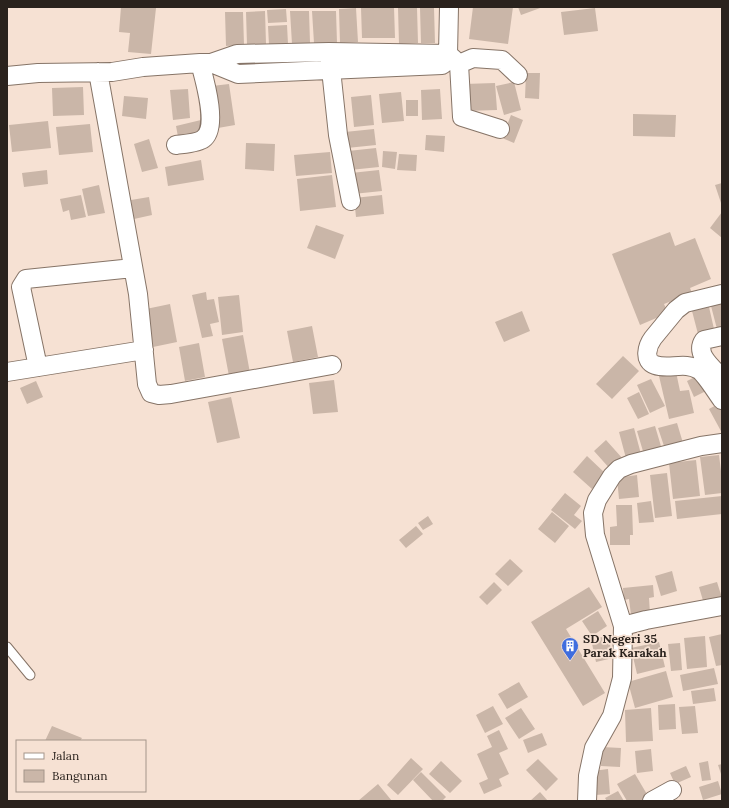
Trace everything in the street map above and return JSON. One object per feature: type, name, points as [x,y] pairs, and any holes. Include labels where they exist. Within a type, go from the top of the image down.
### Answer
[{"type":"street","points":[[449,7],[462,118],[500,129]]},
{"type":"street","points":[[329,52],[338,135],[351,201]]},
{"type":"street","points":[[7,76],[38,73],[112,72],[143,67],[206,63],[237,54],[329,52],[454,59],[473,58],[502,60],[518,75]]},
{"type":"street","points":[[206,63],[238,74],[442,65],[454,59]]},
{"type":"street","points":[[176,145],[202,140],[208,133],[210,115],[206,85],[206,63]]},
{"type":"street","points":[[98,72],[138,294],[147,384],[151,393],[159,395],[332,365]]},
{"type":"street","points":[[38,367],[21,287],[26,279],[133,268]]},
{"type":"street","points":[[722,294],[685,303],[653,338],[647,354],[649,360],[656,366],[686,366],[700,371],[722,400]]},
{"type":"street","points":[[722,336],[704,340],[700,349],[702,355],[722,378]]},
{"type":"street","points":[[7,372],[144,350]]},
{"type":"street","points":[[587,801],[588,776],[594,748],[612,716],[622,678],[623,626],[595,535],[593,513],[597,500],[612,476],[619,469],[631,464],[701,446],[722,443]]},
{"type":"street","points":[[623,626],[646,620],[722,606]]},
{"type":"street","points":[[652,801],[672,790]]},
{"type":"lane","points":[[7,647],[30,674]]},
{"type":"building","points":[[121,7],[156,8],[151,54],[128,52],[130,33],[119,32]]},
{"type":"building","points":[[394,7],[395,38],[362,38],[361,8]]},
{"type":"building","points":[[473,7],[513,7],[508,44],[469,39]]},
{"type":"building","points":[[518,7],[543,7],[521,15]]},
{"type":"building","points":[[356,8],[358,42],[340,43],[339,9]]},
{"type":"building","points":[[398,8],[417,8],[418,43],[399,44]]},
{"type":"building","points":[[420,8],[434,8],[435,43],[421,43]]},
{"type":"building","points":[[595,8],[598,31],[564,35],[561,12]]},
{"type":"building","points":[[286,9],[287,22],[268,23],[267,10]]},
{"type":"building","points":[[265,11],[266,44],[247,45],[246,12]]},
{"type":"building","points":[[290,11],[309,11],[310,43],[292,44]]},
{"type":"building","points":[[312,11],[336,11],[337,43],[314,43]]},
{"type":"building","points":[[225,12],[243,12],[244,45],[226,46]]},
{"type":"building","points":[[287,25],[288,44],[269,45],[268,26]]},
{"type":"building","points":[[526,73],[540,73],[539,99],[525,98]]},
{"type":"building","points":[[514,82],[521,110],[504,115],[496,86]]},
{"type":"building","points":[[495,83],[497,110],[465,111],[464,84]]},
{"type":"building","points":[[229,84],[235,125],[218,128],[212,86]]},
{"type":"building","points":[[83,87],[84,115],[53,116],[52,88]]},
{"type":"building","points":[[188,89],[190,118],[173,120],[170,90]]},
{"type":"building","points":[[440,89],[442,119],[422,120],[421,90]]},
{"type":"building","points":[[401,92],[404,121],[382,123],[379,94]]},
{"type":"building","points":[[371,95],[374,125],[354,127],[351,97]]},
{"type":"building","points":[[124,96],[148,98],[146,119],[122,116]]},
{"type":"building","points":[[406,100],[418,100],[418,116],[406,116]]},
{"type":"building","points":[[633,114],[676,115],[675,137],[633,136]]},
{"type":"building","points":[[511,115],[523,120],[514,143],[502,138]]},
{"type":"building","points":[[201,120],[204,137],[179,142],[176,126]]},
{"type":"building","points":[[48,121],[51,148],[12,152],[9,125]]},
{"type":"building","points":[[90,124],[93,152],[59,155],[56,127]]},
{"type":"building","points":[[374,129],[376,145],[347,148],[345,132]]},
{"type":"building","points":[[426,135],[445,136],[444,152],[425,150]]},
{"type":"building","points":[[149,139],[158,168],[142,172],[134,144]]},
{"type":"building","points":[[246,143],[275,144],[274,171],[245,169]]},
{"type":"building","points":[[376,148],[379,167],[350,170],[348,151]]},
{"type":"building","points":[[383,151],[397,152],[395,169],[382,167]]},
{"type":"building","points":[[330,152],[332,173],[296,176],[294,155]]},
{"type":"building","points":[[399,154],[417,155],[416,171],[397,170]]},
{"type":"building","points":[[201,160],[204,180],[168,186],[165,167]]},
{"type":"building","points":[[47,170],[48,184],[24,187],[22,173]]},
{"type":"building","points":[[379,170],[382,191],[353,194],[351,173]]},
{"type":"building","points":[[332,175],[336,207],[300,211],[297,179]]},
{"type":"building","points":[[722,183],[722,206],[715,185]]},
{"type":"building","points":[[99,185],[105,213],[88,216],[82,189]]},
{"type":"building","points":[[81,195],[86,217],[71,220],[69,210],[63,212],[60,199]]},
{"type":"building","points":[[382,195],[384,214],[356,217],[354,198]]},
{"type":"building","points":[[149,197],[152,215],[134,219],[131,200]]},
{"type":"building","points":[[722,212],[722,238],[710,228]]},
{"type":"building","points":[[316,225],[344,235],[335,259],[307,248]]},
{"type":"building","points":[[670,232],[675,246],[695,238],[711,279],[690,288],[692,293],[664,304],[668,313],[640,325],[612,254]]},
{"type":"building","points":[[206,292],[207,300],[214,299],[219,322],[210,324],[213,336],[202,338],[192,295]]},
{"type":"building","points":[[239,295],[243,332],[222,335],[218,297]]},
{"type":"building","points":[[722,303],[722,327],[717,329],[711,306]]},
{"type":"building","points":[[170,304],[177,342],[153,347],[146,309]]},
{"type":"building","points":[[709,307],[714,329],[698,334],[692,311]]},
{"type":"building","points":[[522,311],[530,331],[504,342],[495,322]]},
{"type":"building","points":[[312,326],[318,357],[293,362],[287,331]]},
{"type":"building","points":[[243,335],[250,373],[229,376],[222,339]]},
{"type":"building","points":[[199,343],[205,377],[185,381],[179,347]]},
{"type":"building","points":[[623,356],[639,371],[612,399],[596,384]]},
{"type":"building","points":[[676,372],[680,391],[689,390],[694,413],[669,419],[659,376]]},
{"type":"building","points":[[701,374],[708,390],[694,397],[687,381]]},
{"type":"building","points":[[651,379],[665,406],[650,413],[637,385]]},
{"type":"building","points":[[334,380],[338,412],[313,414],[309,383]]},
{"type":"building","points":[[36,381],[43,397],[27,404],[20,388]]},
{"type":"building","points":[[639,392],[649,414],[638,419],[627,398]]},
{"type":"building","points":[[231,397],[240,438],[217,443],[208,402]]},
{"type":"building","points":[[720,403],[722,408],[722,433],[709,409]]},
{"type":"building","points":[[677,423],[683,443],[665,449],[658,428]]},
{"type":"building","points":[[655,426],[663,453],[645,458],[637,431]]},
{"type":"building","points":[[634,428],[642,458],[627,462],[619,432]]},
{"type":"building","points":[[606,440],[623,459],[611,470],[594,451]]},
{"type":"building","points":[[719,455],[722,471],[722,493],[705,495],[700,457]]},
{"type":"building","points":[[587,456],[606,474],[592,489],[573,472]]},
{"type":"building","points":[[696,460],[700,496],[673,499],[669,463]]},
{"type":"building","points":[[667,473],[672,516],[655,518],[650,475]]},
{"type":"building","points":[[637,475],[639,497],[619,499],[617,478]]},
{"type":"building","points":[[565,493],[581,506],[574,515],[582,521],[575,529],[551,510]]},
{"type":"building","points":[[722,496],[722,514],[677,519],[675,501]]},
{"type":"building","points":[[651,501],[654,522],[639,523],[637,503]]},
{"type":"building","points":[[616,505],[632,505],[633,535],[630,535],[630,545],[610,545],[610,527],[617,526]]},
{"type":"building","points":[[552,512],[569,526],[555,543],[538,529]]},
{"type":"building","points":[[428,516],[433,524],[423,530],[418,523]]},
{"type":"building","points":[[416,526],[423,534],[406,548],[399,540]]},
{"type":"building","points":[[510,559],[523,571],[508,586],[495,574]]},
{"type":"building","points":[[672,571],[677,591],[661,596],[655,576]]},
{"type":"building","points":[[494,582],[502,590],[487,605],[479,597]]},
{"type":"building","points":[[717,582],[722,598],[704,604],[699,587]]},
{"type":"building","points":[[653,585],[654,597],[649,598],[650,614],[631,615],[629,599],[624,600],[623,588]]},
{"type":"building","name":"SD Negeri 35 Parak Karakah","points":[[589,587],[602,607],[566,629],[605,693],[583,706],[531,622]]},
{"type":"building","name":"SD Negeri 35 Parak Karakah","points":[[598,611],[607,626],[592,636],[582,621]]},
{"type":"building","points":[[722,634],[722,665],[716,666],[709,637]]},
{"type":"building","name":"SD Negeri 35 Parak Karakah","points":[[608,636],[613,658],[596,662],[591,639]]},
{"type":"building","points":[[705,636],[707,667],[687,669],[684,638]]},
{"type":"building","points":[[659,642],[665,667],[637,674],[631,648]]},
{"type":"building","points":[[680,643],[682,670],[671,671],[668,644]]},
{"type":"building","points":[[714,668],[718,684],[683,691],[680,675]]},
{"type":"building","points":[[666,671],[673,697],[635,708],[628,682]]},
{"type":"building","points":[[519,682],[528,697],[507,709],[498,694]]},
{"type":"building","points":[[714,688],[716,701],[693,704],[691,691]]},
{"type":"building","points":[[675,704],[676,729],[659,730],[658,705]]},
{"type":"building","points":[[493,706],[503,724],[485,733],[476,715]]},
{"type":"building","points":[[695,706],[698,733],[682,734],[679,707]]},
{"type":"building","points":[[521,708],[535,729],[519,739],[505,718]]},
{"type":"building","points":[[651,708],[653,741],[626,742],[625,710]]},
{"type":"building","points":[[52,726],[82,738],[81,740],[45,740]]},
{"type":"building","points":[[499,730],[508,749],[499,753],[509,774],[499,779],[502,786],[484,794],[479,783],[488,779],[477,754],[492,747],[487,736]]},
{"type":"building","points":[[542,733],[547,745],[528,753],[523,740]]},
{"type":"building","points":[[602,747],[621,748],[620,767],[601,766]]},
{"type":"building","points":[[651,749],[653,771],[637,773],[635,751]]},
{"type":"building","points":[[411,758],[423,769],[398,795],[387,785]]},
{"type":"building","points":[[538,759],[558,779],[546,791],[526,770]]},
{"type":"building","points":[[441,761],[462,781],[450,793],[429,774]]},
{"type":"building","points":[[708,761],[711,780],[702,781],[699,763]]},
{"type":"building","points":[[722,764],[722,777],[718,765]]},
{"type":"building","points":[[686,766],[691,777],[675,784],[670,773]]},
{"type":"building","points":[[608,769],[610,794],[595,795],[593,771]]},
{"type":"building","points":[[421,772],[446,797],[442,801],[433,801],[413,780]]},
{"type":"building","points":[[635,774],[648,796],[641,801],[627,801],[617,784]]},
{"type":"building","points":[[718,781],[722,794],[703,800],[699,787]]},
{"type":"building","points":[[378,784],[392,801],[358,801]]},
{"type":"building","points":[[618,791],[624,801],[607,801],[605,798]]},
{"type":"building","points":[[540,792],[548,801],[530,801]]},
{"type":"place","name":"SD Negeri 35 Parak Karakah","points":[[570,661]]}]
